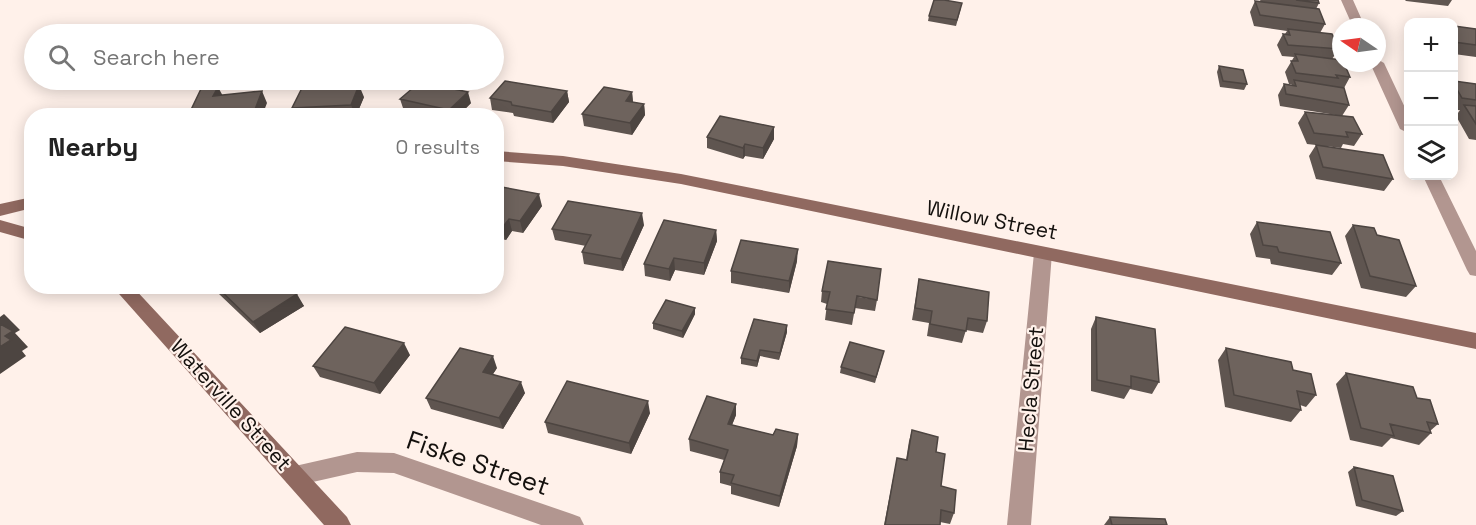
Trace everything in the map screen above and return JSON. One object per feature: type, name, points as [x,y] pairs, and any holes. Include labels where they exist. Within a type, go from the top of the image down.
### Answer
[{"type":"street","points":[[1347,0],[1355,18]]},
{"type":"street","points":[[1381,72],[1407,126]]},
{"type":"street","name":"Willow Street","points":[[504,157],[621,168],[1476,341]]},
{"type":"street","points":[[1433,180],[1476,270]]},
{"type":"street","points":[[0,210],[24,204]]},
{"type":"street","points":[[0,226],[24,233]]},
{"type":"street","name":"Hecla Street","points":[[1019,525],[1043,253]]},
{"type":"street","name":"Waterville Street","points":[[128,294],[339,525]]},
{"type":"street","name":"Fiske Street","points":[[294,476],[357,462],[394,463],[572,525]]},
{"type":"building","points":[[934,0],[962,3],[957,20],[929,16]]},
{"type":"building","points":[[1296,0],[1318,0],[1319,3]]},
{"type":"building","points":[[1255,1],[1319,9],[1325,24],[1260,15]]},
{"type":"building","points":[[1458,27],[1476,29],[1476,45],[1458,43]]},
{"type":"building","points":[[1288,29],[1332,34],[1332,48],[1288,45],[1283,34],[1290,35]]},
{"type":"building","points":[[1295,54],[1332,59],[1332,72],[1348,72],[1350,77],[1336,75],[1338,78],[1296,73],[1291,61],[1298,61]]},
{"type":"building","points":[[1219,66],[1243,70],[1247,84],[1223,81]]},
{"type":"building","points":[[1294,80],[1344,88],[1349,105],[1286,94],[1284,84],[1296,86]]},
{"type":"building","points":[[504,82],[567,91],[551,112],[512,105],[511,102],[490,98],[497,90],[504,90]]},
{"type":"building","points":[[1458,82],[1476,84],[1476,100],[1462,98],[1458,91]]},
{"type":"building","points":[[604,87],[632,92],[626,101],[644,104],[630,123],[582,114]]},
{"type":"building","points":[[201,90],[216,90],[213,96],[262,91],[256,108],[192,108]]},
{"type":"building","points":[[301,90],[357,90],[351,105],[292,108]]},
{"type":"building","points":[[411,90],[468,92],[451,108],[440,108],[400,99]]},
{"type":"building","points":[[1464,105],[1476,106],[1476,124]]},
{"type":"building","points":[[1305,112],[1353,117],[1362,134],[1346,132],[1348,137],[1314,133]]},
{"type":"building","points":[[720,116],[774,127],[763,148],[745,144],[743,148],[707,137]]},
{"type":"building","points":[[1316,145],[1383,155],[1393,179],[1323,167]]},
{"type":"building","points":[[504,187],[539,194],[520,221],[509,219],[504,225]]},
{"type":"building","points":[[568,201],[642,213],[621,259],[582,252],[591,235],[552,229]]},
{"type":"building","points":[[664,220],[716,230],[704,263],[674,258],[669,269],[644,264]]},
{"type":"building","points":[[1257,222],[1330,232],[1341,263],[1279,252],[1277,247],[1263,245]]},
{"type":"building","points":[[1353,225],[1374,228],[1377,235],[1399,240],[1416,286],[1370,276]]},
{"type":"building","points":[[741,240],[798,249],[789,281],[731,271]]},
{"type":"building","points":[[828,261],[881,269],[877,300],[857,296],[854,313],[826,309],[830,292],[822,291]]},
{"type":"building","points":[[919,279],[989,292],[987,321],[968,318],[966,331],[930,324],[932,311],[915,308]]},
{"type":"building","points":[[224,294],[297,294],[253,322]]},
{"type":"building","points":[[666,300],[695,308],[682,331],[653,323]]},
{"type":"building","points":[[1096,317],[1155,329],[1159,382],[1131,376],[1131,387],[1097,380]]},
{"type":"building","points":[[754,319],[787,325],[780,353],[760,350],[757,361],[741,358]]},
{"type":"building","points":[[0,324],[13,331],[5,336],[11,340],[0,347]]},
{"type":"building","points":[[345,327],[404,343],[374,383],[313,366]]},
{"type":"building","points":[[850,342],[884,351],[876,377],[841,367]]},
{"type":"building","points":[[460,348],[493,356],[483,372],[521,382],[499,418],[426,398]]},
{"type":"building","points":[[1226,348],[1291,362],[1293,370],[1311,374],[1316,395],[1297,391],[1301,410],[1234,395]]},
{"type":"building","points":[[1346,373],[1413,387],[1417,398],[1430,400],[1438,424],[1427,422],[1431,433],[1390,424],[1394,436],[1361,428]]},
{"type":"building","points":[[567,381],[648,401],[629,443],[545,422]]},
{"type":"building","points":[[707,396],[736,404],[728,424],[773,435],[776,429],[798,434],[780,496],[731,483],[734,475],[720,472],[728,450],[689,439]]},
{"type":"building","points":[[912,430],[938,437],[936,452],[945,454],[941,486],[956,490],[954,513],[941,510],[940,525],[885,525],[897,458],[907,460]]},
{"type":"building","points":[[1354,467],[1393,476],[1403,511],[1362,500]]},
{"type":"building","points":[[1110,517],[1165,519],[1167,525],[1112,525]]}]
